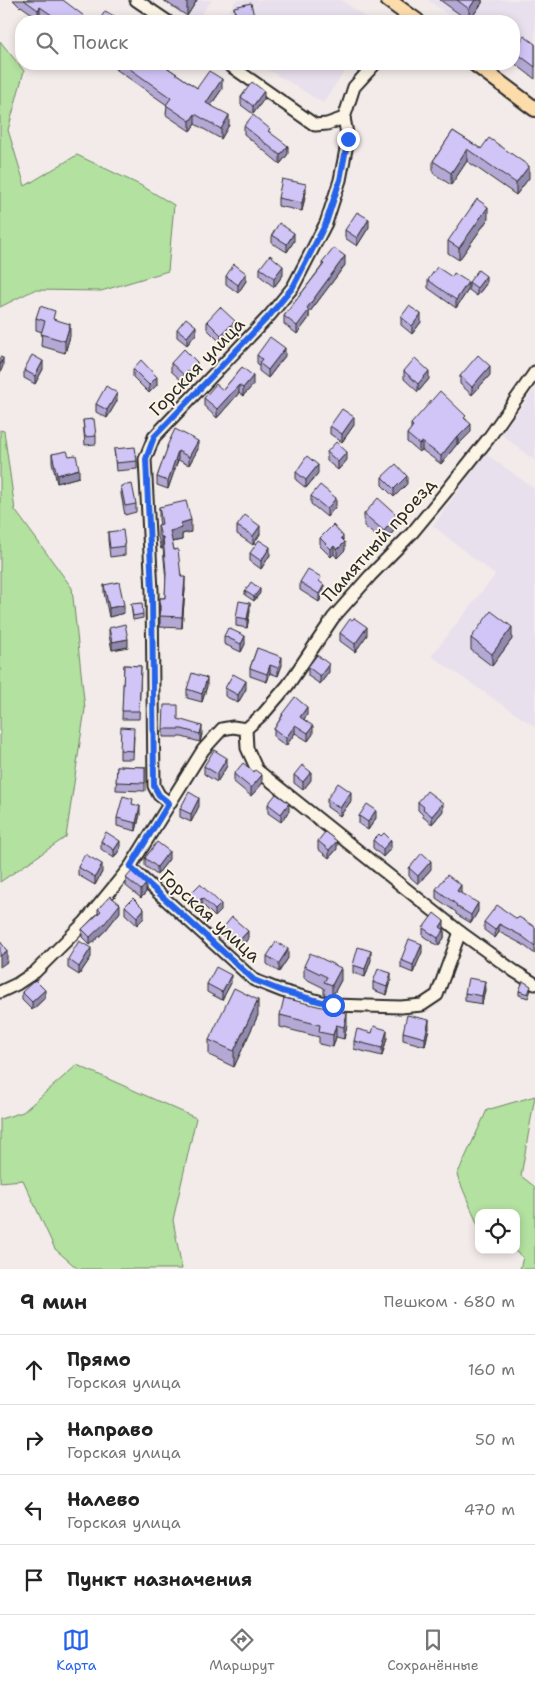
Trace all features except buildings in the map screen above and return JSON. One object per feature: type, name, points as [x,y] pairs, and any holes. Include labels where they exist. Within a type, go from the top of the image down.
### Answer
[{"type":"main road","points":[[388,0],[408,15]]},
{"type":"main road","points":[[483,70],[535,109]]},
{"type":"street","points":[[136,0],[158,15]]},
{"type":"street","points":[[237,70],[315,125],[327,124],[344,118]]},
{"type":"street","name":"Горская улица","points":[[169,803],[159,795],[154,786],[152,591],[146,459],[154,437],[270,315],[293,287],[326,223],[340,180],[348,139],[344,118],[354,87],[369,70]]},
{"type":"street","name":"Памятный проезд","points":[[246,729],[264,713],[288,685],[333,618],[412,532],[482,447],[535,372]]},
{"type":"street","points":[[0,992],[35,972],[85,922],[130,867],[203,750],[222,729],[233,727],[246,729],[247,748],[257,770],[460,932],[535,984]]},
{"type":"street","name":"Горская улица","points":[[130,867],[254,980],[282,991],[333,1005],[402,1007],[422,1005],[437,995],[460,932]]},
{"type":"shaded area","points":[[163,0],[212,0],[201,15],[187,15]]},
{"type":"shaded area","points":[[236,0],[342,0],[362,15],[226,15]]},
{"type":"shaded area","points":[[428,0],[535,0],[535,79],[520,68],[520,15],[449,15]]},
{"type":"shaded area","points":[[269,70],[346,70],[323,103]]},
{"type":"shaded area","points":[[535,389],[535,461],[501,434]]},
{"type":"shaded area","points":[[485,453],[535,489],[535,727],[431,656],[495,575],[433,526]]},
{"type":"green space","points":[[0,41],[15,60],[15,70],[24,71],[8,130],[25,186],[77,155],[142,186],[174,205],[168,271],[101,291],[34,290],[0,307]]},
{"type":"green space","points":[[0,430],[4,431],[15,510],[72,588],[85,709],[66,837],[0,882]]},
{"type":"green space","points":[[77,1065],[196,1118],[173,1220],[182,1269],[78,1269],[55,1249],[23,1180],[0,1182],[0,1119],[23,1112]]},
{"type":"green space","points":[[535,1096],[521,1176],[535,1187],[535,1269],[520,1269],[523,1257],[519,1254],[520,1209],[475,1209],[475,1218],[457,1175],[487,1110]]},
{"type":"route","points":[[333,1005],[282,991],[254,980],[130,867],[169,803],[159,795],[154,786],[152,591],[146,459],[154,437],[270,315],[293,287],[326,223],[340,180],[348,139]]}]
